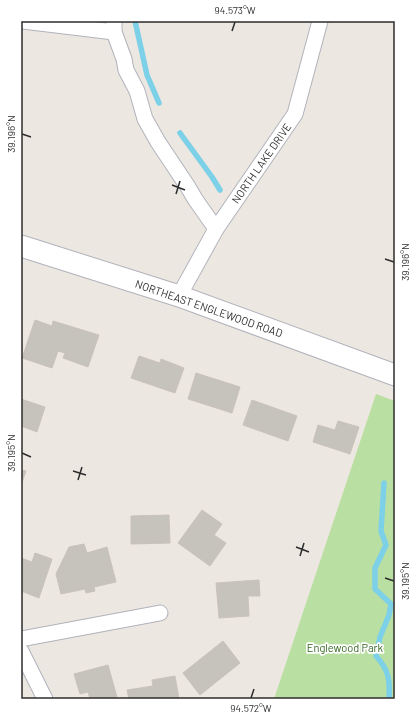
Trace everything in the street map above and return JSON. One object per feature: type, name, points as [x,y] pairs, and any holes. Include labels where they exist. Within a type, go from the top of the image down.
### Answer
[{"type":"main road","name":"NORTHEAST ENGLEWOOD ROAD","points":[[21,246],[179,296],[395,375]]},
{"type":"street","points":[[23,21],[114,26],[126,70],[137,91],[145,119],[158,142],[216,229]]},
{"type":"street","name":"NORTH LAKE DRIVE","points":[[179,296],[216,229],[295,114],[320,21]]},
{"type":"street","points":[[21,639],[160,613]]},
{"type":"street","points":[[21,651],[45,699]]},
{"type":"green space","name":"Englewood Park","points":[[376,394],[395,401],[395,699],[274,699]]},
{"type":"building","points":[[35,320],[52,326],[53,321],[99,335],[88,367],[63,358],[65,353],[58,351],[52,368],[22,358]]},
{"type":"building","points":[[139,356],[160,363],[161,359],[184,368],[175,393],[131,378]]},
{"type":"building","points":[[196,373],[240,387],[232,413],[188,399]]},
{"type":"building","points":[[21,399],[45,407],[37,432],[21,426]]},
{"type":"building","points":[[252,400],[297,416],[288,441],[243,425]]},
{"type":"building","points":[[338,421],[359,427],[350,454],[313,442],[318,425],[335,430]]},
{"type":"building","points":[[21,470],[26,471],[21,485]]},
{"type":"building","points":[[202,510],[222,524],[214,535],[226,543],[210,566],[178,543]]},
{"type":"building","points":[[169,515],[170,543],[131,544],[131,516]]},
{"type":"building","points":[[84,544],[87,553],[107,547],[116,582],[94,587],[95,591],[86,593],[85,589],[61,594],[56,574],[69,547]]},
{"type":"building","points":[[35,553],[52,559],[39,598],[21,591],[21,558],[32,562]]},
{"type":"building","points":[[259,580],[260,596],[248,596],[249,616],[219,618],[216,583]]},
{"type":"building","points":[[223,641],[240,663],[200,695],[183,673]]},
{"type":"building","points":[[108,665],[117,697],[110,699],[90,699],[88,692],[80,694],[74,674]]},
{"type":"building","points":[[175,676],[179,699],[129,699],[127,690],[153,686],[152,680]]},
{"type":"waterway","points":[[135,21],[147,75],[159,103]]},
{"type":"waterway","points":[[180,133],[220,190]]},
{"type":"waterway","points":[[384,483],[381,531],[386,545],[375,568],[375,589],[391,604],[389,615],[380,637],[376,656],[384,666],[388,676],[389,699]]}]
